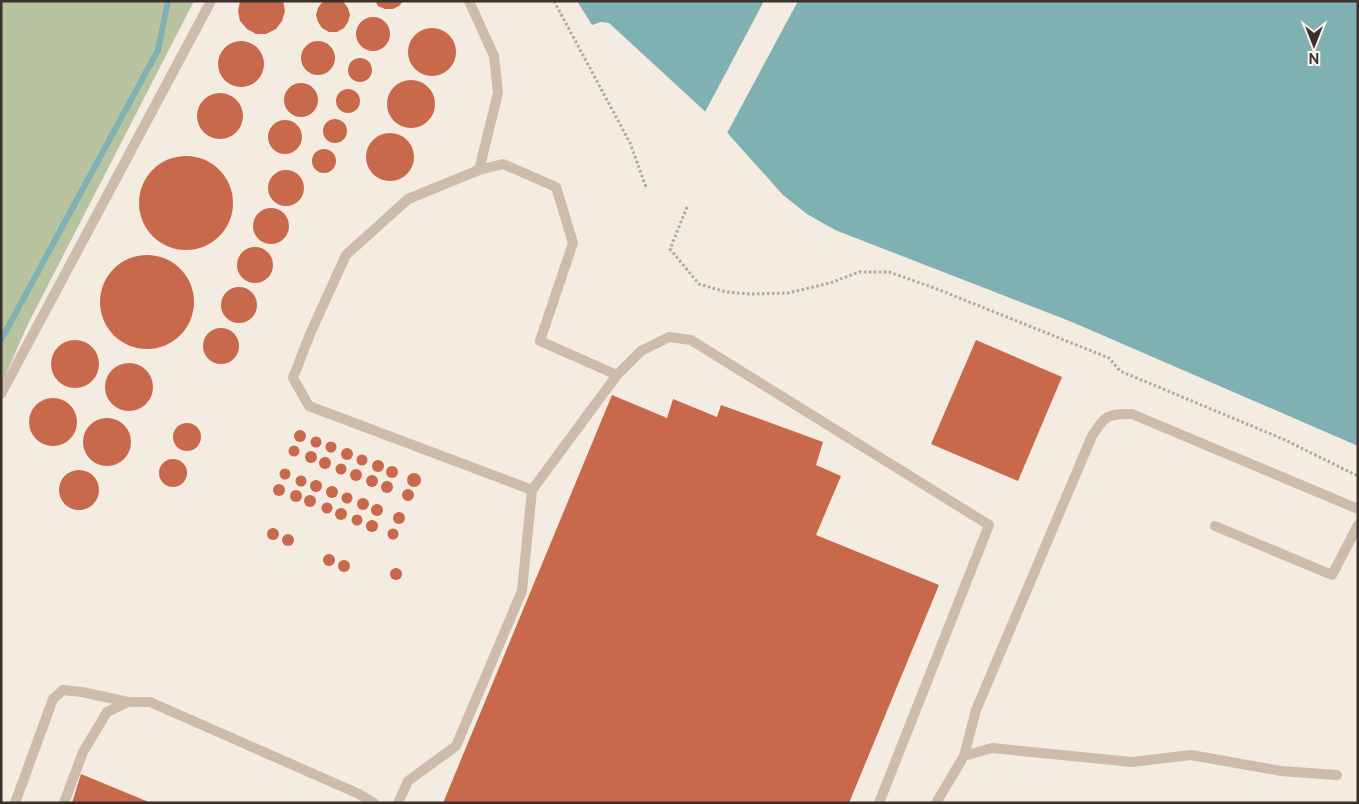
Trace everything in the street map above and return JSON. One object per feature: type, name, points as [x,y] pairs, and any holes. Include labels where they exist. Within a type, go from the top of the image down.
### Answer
[{"type":"lane","points":[[1,394],[211,1]]},
{"type":"lane","points":[[469,1],[494,56],[498,93],[478,170]]},
{"type":"lane","points":[[532,490],[309,406],[293,378],[310,334],[346,255],[408,198],[478,170],[503,164],[556,187],[573,243],[540,341],[617,374]]},
{"type":"lane","points":[[398,803],[408,781],[456,746],[522,592],[532,490],[617,374],[641,351],[669,336],[691,340],[989,526],[879,803]]},
{"type":"lane","points":[[936,803],[964,756],[976,710],[1088,445],[1103,420],[1115,413],[1132,414],[1358,509]]},
{"type":"lane","points":[[1215,526],[1332,575],[1358,525]]},
{"type":"lane","points":[[15,803],[53,699],[62,690],[82,692],[128,702],[150,702],[359,794],[374,803]]},
{"type":"lane","points":[[64,803],[83,752],[107,712],[128,702]]},
{"type":"lane","points":[[964,756],[992,748],[1132,762],[1191,755],[1281,771],[1337,775]]},
{"type":"path","points":[[554,1],[630,143],[646,187]]},
{"type":"path","points":[[687,208],[670,249],[699,284],[726,292],[750,294],[788,293],[830,283],[859,272],[888,272],[937,288],[1109,358],[1120,371],[1297,446],[1358,476]]},
{"type":"green space","points":[[1,1],[194,1],[28,324],[1,385]]},
{"type":"water","points":[[577,1],[1358,1],[1358,446],[1072,322],[835,230],[807,214],[783,195],[722,127],[609,23],[601,22],[592,25]]},
{"type":"pier","points":[[764,1],[798,1],[726,135],[704,114]]},
{"type":"building","points":[[240,1],[283,1],[285,11],[282,21],[276,29],[266,34],[256,34],[247,29],[240,21],[238,11]]},
{"type":"building","points":[[323,1],[343,1],[350,15],[344,28],[337,32],[329,32],[322,28],[316,15]]},
{"type":"building","points":[[375,1],[403,1],[393,9],[385,9],[378,6]]},
{"type":"building","points":[[373,17],[385,22],[390,34],[385,46],[373,51],[361,46],[356,34],[361,22]]},
{"type":"building","points":[[432,28],[441,30],[449,35],[454,43],[456,52],[454,61],[449,69],[441,74],[432,76],[423,74],[415,69],[410,61],[408,52],[410,43],[415,35],[423,30]]},
{"type":"building","points":[[236,41],[246,41],[260,51],[264,64],[260,77],[254,83],[246,87],[236,87],[222,77],[218,69],[218,59],[228,45]]},
{"type":"building","points":[[318,41],[330,46],[335,58],[330,70],[318,75],[306,70],[301,58],[306,46]]},
{"type":"building","points":[[360,58],[369,61],[372,70],[369,79],[360,82],[351,79],[348,70],[351,61]]},
{"type":"building","points":[[411,80],[420,82],[428,87],[433,95],[435,104],[433,113],[428,121],[420,126],[411,128],[402,126],[394,121],[389,113],[387,104],[389,95],[394,87],[402,82]]},
{"type":"building","points":[[301,83],[313,88],[318,100],[313,112],[301,117],[289,112],[284,100],[289,88]]},
{"type":"building","points":[[348,89],[357,92],[360,101],[357,110],[348,113],[339,110],[336,101],[339,92]]},
{"type":"building","points":[[215,93],[225,93],[239,103],[243,116],[239,129],[233,135],[225,139],[215,139],[201,129],[197,121],[197,111],[207,97]]},
{"type":"building","points":[[335,119],[344,122],[347,131],[344,140],[335,143],[326,140],[323,131],[326,122]]},
{"type":"building","points":[[285,120],[297,125],[302,137],[297,149],[285,154],[273,149],[268,137],[273,125]]},
{"type":"building","points":[[390,133],[399,135],[407,140],[412,148],[414,157],[412,166],[407,174],[399,179],[390,181],[381,179],[373,174],[368,166],[366,157],[368,148],[373,140],[381,135]]},
{"type":"building","points":[[324,149],[333,152],[336,161],[333,170],[324,173],[315,170],[312,161],[315,152]]},
{"type":"building","points":[[186,156],[204,159],[219,170],[230,185],[233,203],[230,221],[219,236],[204,247],[186,250],[168,247],[153,236],[142,221],[139,203],[142,185],[153,170],[168,159]]},
{"type":"building","points":[[286,170],[299,175],[304,188],[299,201],[286,206],[273,201],[268,188],[273,175]]},
{"type":"building","points":[[271,208],[284,213],[289,226],[284,239],[271,244],[258,239],[253,226],[258,213]]},
{"type":"building","points":[[255,247],[268,252],[273,265],[268,278],[255,283],[242,278],[237,265],[242,252]]},
{"type":"building","points":[[147,255],[165,258],[180,269],[191,284],[194,302],[191,320],[180,335],[165,346],[147,349],[129,346],[114,335],[103,320],[100,302],[103,284],[114,269],[129,258]]},
{"type":"building","points":[[239,287],[252,292],[257,305],[252,318],[239,323],[226,318],[221,305],[226,292]]},
{"type":"building","points":[[221,328],[234,333],[239,346],[234,359],[221,364],[208,359],[203,346],[208,333]]},
{"type":"building","points":[[75,340],[84,342],[92,347],[97,355],[99,364],[97,373],[92,381],[84,386],[75,388],[66,386],[58,381],[53,373],[51,364],[53,355],[58,347],[66,342]]},
{"type":"building","points":[[976,340],[1062,377],[1018,481],[931,444]]},
{"type":"building","points":[[129,363],[138,365],[146,370],[151,378],[153,387],[151,396],[146,404],[138,409],[129,411],[120,409],[112,404],[107,396],[105,387],[107,378],[112,370],[120,365]]},
{"type":"building","points":[[612,395],[667,418],[673,399],[717,417],[721,405],[823,442],[816,465],[841,476],[816,535],[939,585],[849,803],[443,803]]},
{"type":"building","points":[[53,398],[62,400],[70,405],[75,413],[77,422],[75,431],[70,439],[62,444],[53,446],[44,444],[36,439],[31,431],[29,422],[31,413],[36,405],[44,400]]},
{"type":"building","points":[[107,418],[116,420],[124,425],[129,433],[131,442],[129,451],[124,459],[116,464],[107,466],[98,464],[90,459],[85,451],[83,442],[85,433],[90,425],[98,420]]},
{"type":"building","points":[[187,423],[197,427],[201,437],[197,447],[187,451],[177,447],[173,437],[177,427]]},
{"type":"building","points":[[300,430],[306,436],[300,442],[294,436]]},
{"type":"building","points":[[316,436],[322,442],[316,448],[310,442]]},
{"type":"building","points":[[331,441],[337,447],[331,453],[325,447]]},
{"type":"building","points":[[294,445],[300,451],[294,457],[288,451]]},
{"type":"building","points":[[347,448],[353,454],[347,460],[341,454]]},
{"type":"building","points":[[311,451],[317,457],[311,463],[305,457]]},
{"type":"building","points":[[362,454],[368,460],[362,466],[356,460]]},
{"type":"building","points":[[325,457],[331,463],[325,469],[319,463]]},
{"type":"building","points":[[173,459],[183,463],[187,473],[183,483],[173,487],[163,483],[159,473],[163,463]]},
{"type":"building","points":[[378,460],[384,466],[378,472],[372,466]]},
{"type":"building","points":[[341,463],[347,469],[341,475],[335,469]]},
{"type":"building","points":[[392,466],[398,472],[392,478],[386,472]]},
{"type":"building","points":[[285,468],[291,474],[285,480],[279,474]]},
{"type":"building","points":[[356,469],[362,475],[356,481],[350,475]]},
{"type":"building","points":[[79,470],[93,476],[99,490],[93,504],[79,510],[65,504],[59,490],[65,476]]},
{"type":"building","points":[[411,473],[417,473],[421,480],[417,487],[411,487],[407,483],[407,477]]},
{"type":"building","points":[[301,475],[307,481],[301,487],[295,481]]},
{"type":"building","points":[[372,475],[378,481],[372,487],[366,481]]},
{"type":"building","points":[[316,480],[322,486],[316,492],[310,486]]},
{"type":"building","points":[[387,481],[393,487],[387,493],[381,487]]},
{"type":"building","points":[[279,484],[285,490],[279,496],[273,490]]},
{"type":"building","points":[[332,486],[338,492],[332,498],[326,492]]},
{"type":"building","points":[[408,489],[414,495],[408,501],[402,495]]},
{"type":"building","points":[[296,490],[302,496],[296,502],[290,496]]},
{"type":"building","points":[[347,492],[353,498],[347,504],[341,498]]},
{"type":"building","points":[[310,495],[316,501],[310,507],[304,501]]},
{"type":"building","points":[[363,498],[369,504],[363,510],[357,504]]},
{"type":"building","points":[[327,502],[333,508],[327,514],[321,508]]},
{"type":"building","points":[[377,504],[383,510],[377,516],[371,510]]},
{"type":"building","points":[[341,508],[347,514],[341,520],[335,514]]},
{"type":"building","points":[[399,512],[405,518],[399,524],[393,518]]},
{"type":"building","points":[[357,514],[363,520],[357,526],[351,520]]},
{"type":"building","points":[[372,520],[378,526],[372,532],[366,526]]},
{"type":"building","points":[[271,528],[275,528],[279,534],[275,540],[271,540],[267,536],[267,532]]},
{"type":"building","points":[[393,528],[399,534],[393,540],[387,534]]},
{"type":"building","points":[[286,534],[290,534],[294,540],[290,546],[286,546],[282,542],[282,538]]},
{"type":"building","points":[[329,554],[335,560],[329,566],[323,560]]},
{"type":"building","points":[[344,560],[350,566],[344,572],[338,566]]},
{"type":"building","points":[[394,568],[398,568],[402,574],[398,580],[394,580],[390,576],[390,572]]},
{"type":"building","points":[[81,774],[151,803],[72,803]]},
{"type":"waterway","points":[[1,340],[158,50],[168,1]]}]
